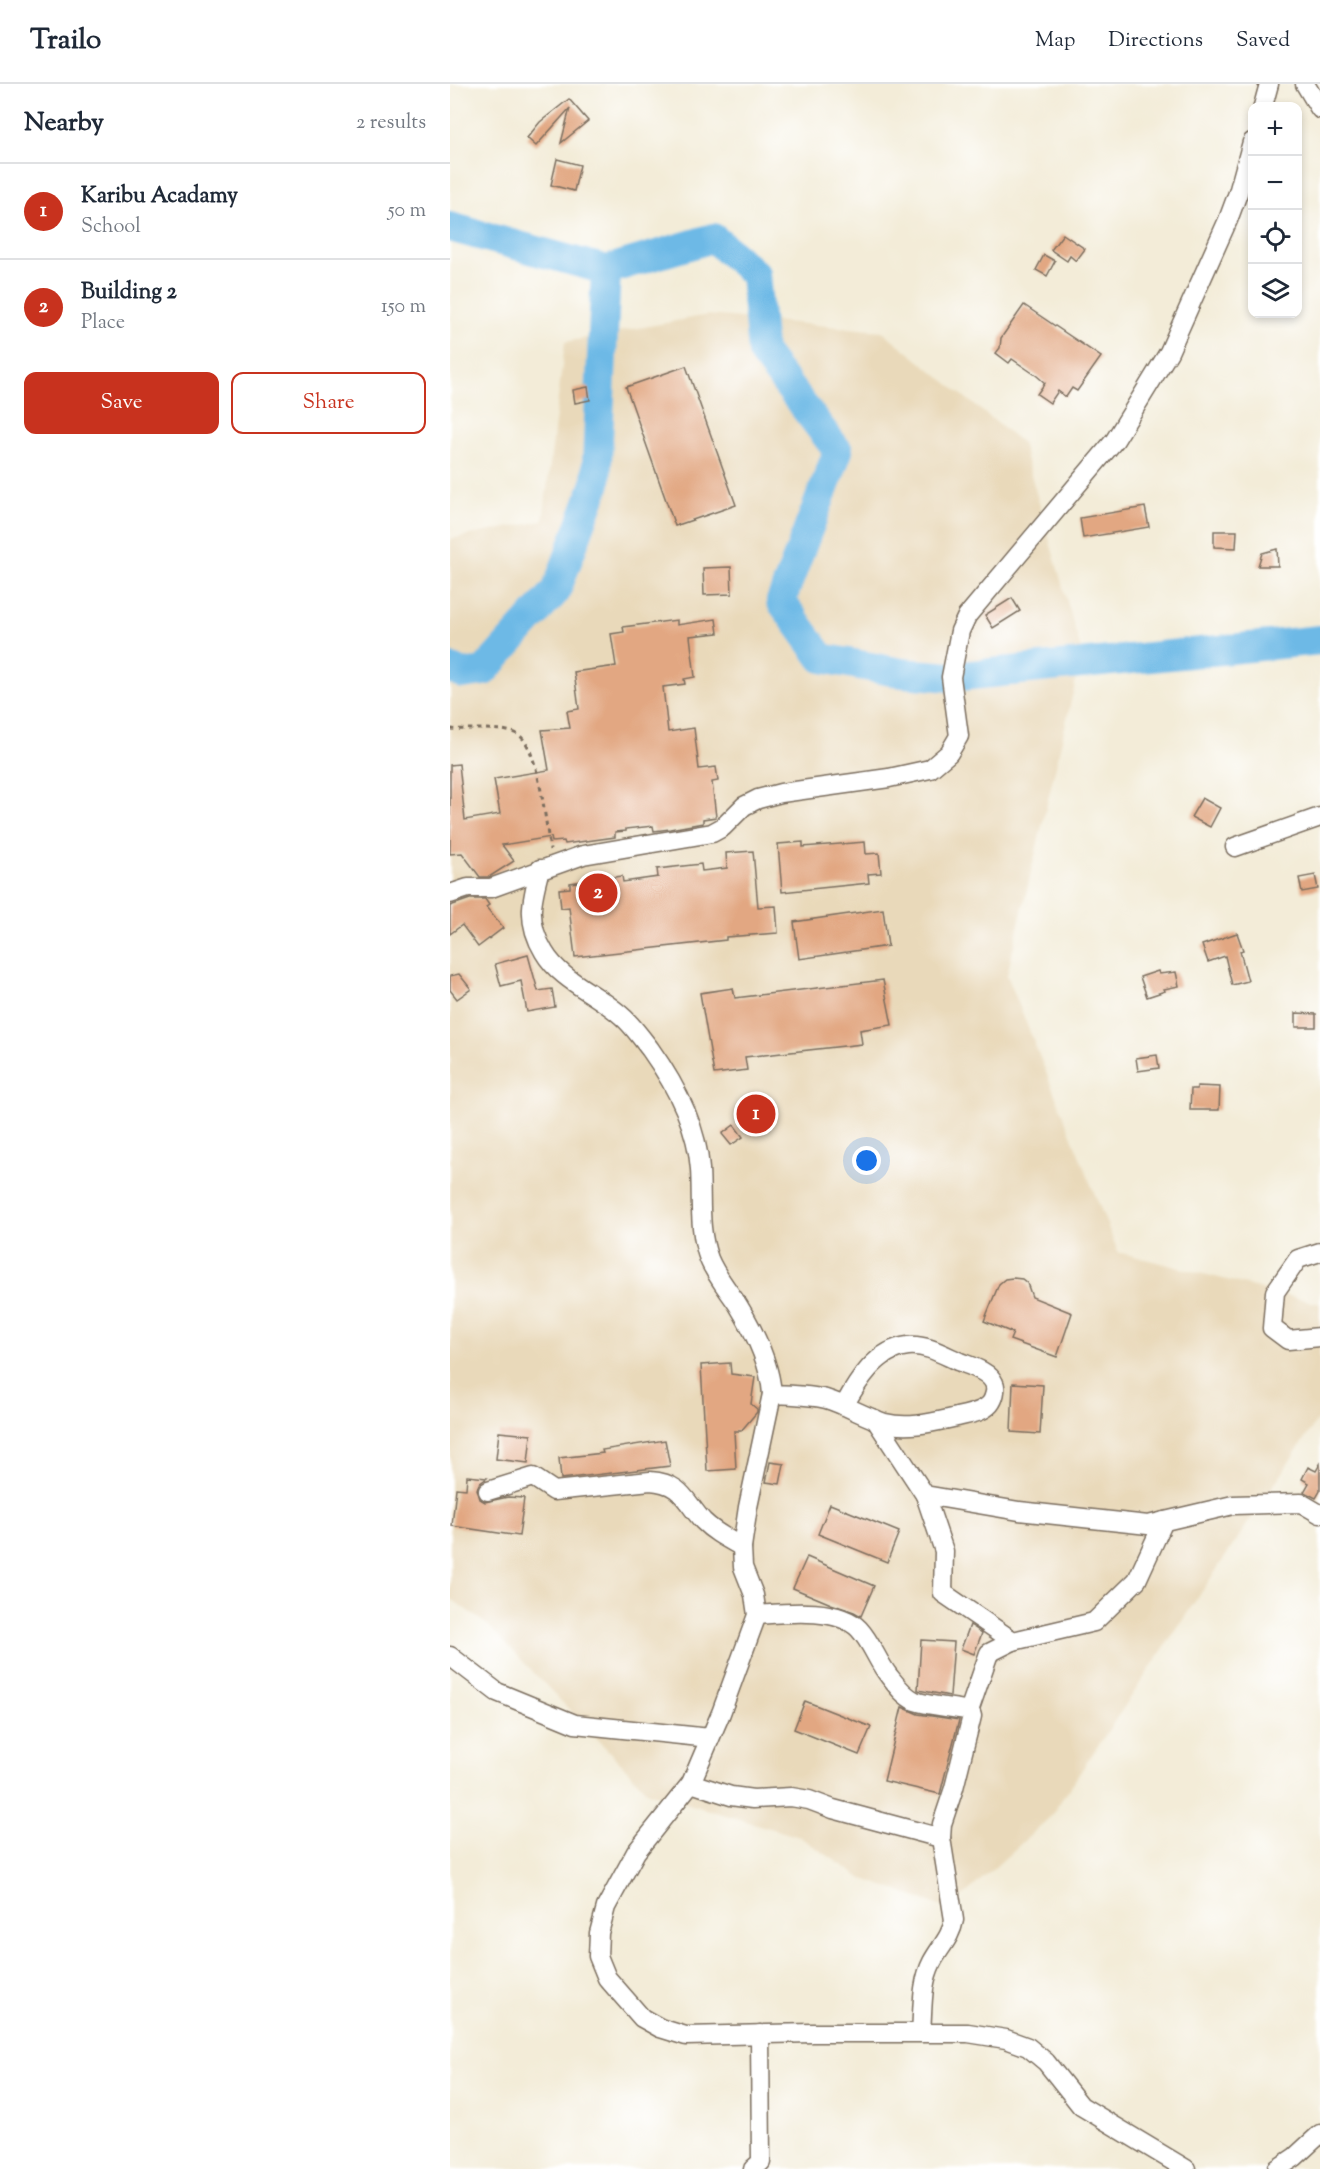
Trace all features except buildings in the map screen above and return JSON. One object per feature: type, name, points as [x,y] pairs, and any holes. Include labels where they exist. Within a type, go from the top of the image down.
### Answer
[{"type":"street","points":[[1264,102],[1269,84]]},
{"type":"street","points":[[1305,84],[1320,109]]},
{"type":"street","points":[[450,894],[468,888],[491,888],[582,855],[712,833],[723,827],[744,806],[758,799],[815,788],[889,778],[930,768],[949,753],[959,736],[951,677],[960,631],[967,616],[1115,440],[1169,352],[1231,211],[1248,155]]},
{"type":"street","points":[[1235,847],[1320,817]]},
{"type":"street","points":[[546,867],[532,896],[530,916],[534,931],[544,952],[556,967],[627,1020],[671,1080],[694,1134],[700,1167],[701,1217],[709,1259],[757,1342],[771,1380],[772,1394],[748,1507],[742,1547],[743,1567],[754,1595],[757,1615],[691,1783],[636,1852],[606,1907],[599,1933],[598,1956],[607,1978],[642,2018],[660,2028],[686,2036],[921,2032],[968,2033],[1006,2039],[1028,2047],[1046,2062],[1081,2106],[1186,2169]]},
{"type":"street","points":[[1320,1252],[1298,1259],[1275,1292],[1272,1328],[1288,1341],[1320,1336]]},
{"type":"street","points":[[772,1394],[824,1399],[885,1423],[926,1424],[983,1410],[992,1402],[995,1394],[994,1383],[987,1374],[939,1353],[909,1346],[893,1351],[876,1362],[858,1381],[844,1406]]},
{"type":"street","points":[[875,1419],[925,1495],[944,1551],[943,1593],[1013,1641]]},
{"type":"street","points":[[488,1491],[532,1477],[554,1491],[650,1481],[664,1482],[679,1491],[703,1521],[717,1534],[742,1547]]},
{"type":"street","points":[[925,1495],[1031,1512],[1148,1525],[1233,1505],[1301,1503],[1320,1514]]},
{"type":"street","points":[[921,2032],[924,1992],[928,1975],[932,1963],[952,1932],[954,1920],[941,1838],[942,1824],[954,1788],[972,1716],[969,1711],[989,1653],[1013,1641],[1094,1622],[1137,1580],[1164,1521]]},
{"type":"street","points":[[757,1615],[796,1612],[845,1620],[858,1628],[869,1642],[885,1672],[903,1693],[915,1701],[969,1711]]},
{"type":"street","points":[[450,1656],[497,1692],[575,1724],[710,1738]]},
{"type":"street","points":[[691,1783],[731,1796],[753,1799],[800,1798],[941,1838]]},
{"type":"street","points":[[753,2169],[761,2162],[760,2034]]},
{"type":"street","points":[[1277,2169],[1295,2157],[1320,2134]]},
{"type":"path","points":[[450,729],[504,731],[519,736],[528,747],[538,776],[546,867]]},
{"type":"shaded area","points":[[708,315],[882,331],[1022,443],[1082,654],[1007,975],[1118,1252],[1320,1304],[1320,1416],[1050,1817],[949,1909],[861,1878],[800,1837],[648,1792],[489,1626],[450,1598],[450,539],[543,521],[565,342]]},
{"type":"waterway","points":[[450,227],[606,270],[713,238],[755,274],[762,352],[838,451],[781,601],[822,658],[902,673],[951,677],[1320,640]]},
{"type":"waterway","points":[[450,668],[463,674],[484,671],[556,591],[596,483],[606,270]]},
{"type":"place","name":"Building 2","points":[[598,893]]},
{"type":"place","name":"Karibu Acadamy","points":[[756,1114]]}]
